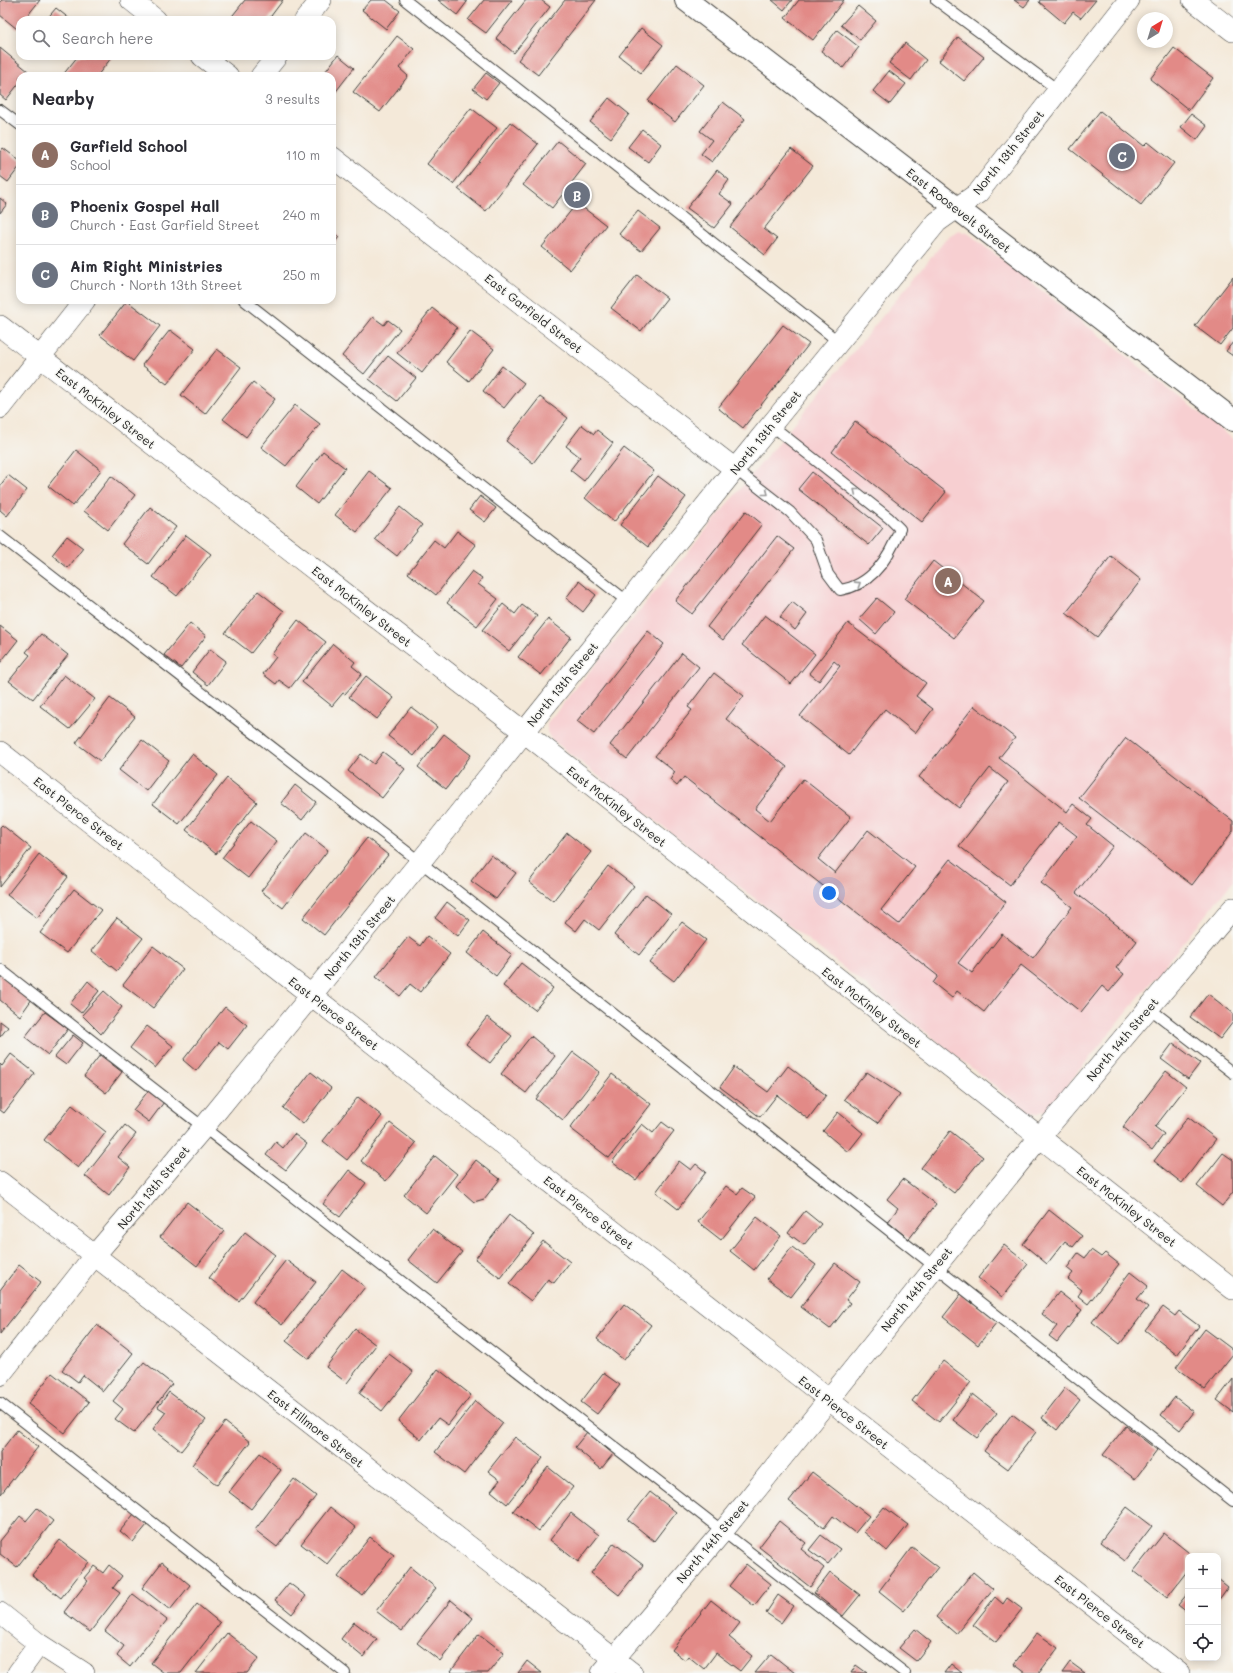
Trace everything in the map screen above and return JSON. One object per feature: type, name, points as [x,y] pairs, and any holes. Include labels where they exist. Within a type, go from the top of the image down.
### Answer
[{"type":"street","points":[[131,0],[151,16]]},
{"type":"street","points":[[308,16],[321,0]]},
{"type":"street","name":"East Roosevelt Street","points":[[686,0],[1233,420]]},
{"type":"street","name":"North 13th Street","points":[[0,1375],[94,1256],[203,1128],[420,862],[735,469],[937,222],[978,193],[1129,0]]},
{"type":"street","points":[[1193,0],[1233,31]]},
{"type":"street","points":[[207,60],[223,72]]},
{"type":"street","points":[[264,72],[274,60]]},
{"type":"street","name":"East Garfield Street","points":[[336,160],[735,469]]},
{"type":"street","points":[[0,408],[82,304]]},
{"type":"street","name":"East McKinley Street","points":[[0,326],[524,732],[1233,1289]]},
{"type":"street","name":"East Pierce Street","points":[[0,752],[1178,1673]]},
{"type":"street","name":"North 14th Street","points":[[608,1666],[723,1531],[1039,1138],[1233,908]]},
{"type":"street","name":"East Fillmore Street","points":[[0,1182],[608,1666],[632,1673]]},
{"type":"street","points":[[0,1614],[40,1644],[84,1673]]},
{"type":"street","points":[[18,1673],[40,1644]]},
{"type":"lane","points":[[405,0],[839,342]]},
{"type":"lane","points":[[936,0],[1058,90]]},
{"type":"lane","points":[[0,110],[16,122]]},
{"type":"lane","points":[[249,304],[628,602]]},
{"type":"lane","points":[[735,469],[790,512],[816,540],[828,574],[840,590],[854,588],[876,571],[892,550],[900,530],[889,518],[771,425]]},
{"type":"lane","points":[[0,536],[420,862],[934,1268],[1233,1501]]},
{"type":"lane","points":[[0,969],[905,1673]]},
{"type":"lane","points":[[1149,1008],[1233,1073]]},
{"type":"lane","points":[[0,1403],[344,1673]]},
{"type":"shaded area","points":[[959,231],[969,234],[1233,439],[1233,881],[1048,1109],[1038,1113],[1028,1112],[551,739],[547,732],[547,723],[947,238]]},
{"type":"building","points":[[2,0],[40,0],[27,16],[16,16],[16,28],[0,15],[0,2]]},
{"type":"building","points":[[245,0],[283,0],[271,16],[232,16]]},
{"type":"building","points":[[371,0],[386,0],[400,11],[386,29],[362,10]]},
{"type":"building","points":[[438,0],[464,0],[467,2],[457,15]]},
{"type":"building","points":[[484,0],[512,0],[486,33],[468,20]]},
{"type":"building","points":[[526,0],[541,0],[550,7],[514,53],[496,38]]},
{"type":"building","points":[[565,0],[596,0],[538,75],[518,60]]},
{"type":"building","points":[[772,0],[792,0],[784,10]]},
{"type":"building","points":[[799,0],[844,0],[813,40],[785,18]]},
{"type":"building","points":[[1014,0],[1030,0],[1024,7]]},
{"type":"building","points":[[1040,0],[1096,0],[1081,18],[1073,12],[1064,23],[1039,2]]},
{"type":"building","points":[[858,6],[876,21],[860,40],[841,25]]},
{"type":"building","points":[[56,8],[66,16],[49,16]]},
{"type":"building","points":[[641,28],[663,45],[641,73],[619,56]]},
{"type":"building","points":[[837,30],[859,47],[843,68],[821,51]]},
{"type":"building","points":[[397,36],[414,49],[399,68],[408,76],[380,112],[353,92]]},
{"type":"building","points":[[958,37],[984,57],[964,81],[939,61]]},
{"type":"building","points":[[905,43],[926,60],[911,80],[889,63]]},
{"type":"building","points":[[0,48],[28,71],[16,72],[16,87],[6,100],[0,95]]},
{"type":"building","points":[[1174,48],[1213,78],[1189,110],[1150,79]]},
{"type":"building","points":[[338,55],[354,68],[336,91],[336,72],[325,72],[334,60],[336,60]]},
{"type":"building","points":[[75,60],[110,60],[100,72],[65,72]]},
{"type":"building","points":[[677,64],[704,85],[675,122],[648,101]]},
{"type":"building","points":[[889,71],[906,84],[890,104],[873,91]]},
{"type":"building","points":[[486,73],[499,83],[486,99],[473,89]]},
{"type":"building","points":[[609,98],[629,114],[611,138],[590,122]]},
{"type":"building","points":[[723,102],[745,119],[712,162],[701,154],[712,140],[700,131]]},
{"type":"building","points":[[471,108],[497,128],[453,184],[427,164]]},
{"type":"building","points":[[1100,111],[1144,146],[1148,142],[1174,163],[1141,205],[1070,149]]},
{"type":"building","points":[[1191,114],[1207,126],[1197,140],[1181,127]]},
{"type":"building","points":[[510,122],[538,144],[486,211],[458,189]]},
{"type":"building","points":[[642,129],[661,144],[648,162],[628,147]]},
{"type":"building","points":[[558,141],[586,164],[552,208],[523,185]]},
{"type":"building","points":[[3,148],[16,158],[16,171],[8,182],[0,176],[0,152]]},
{"type":"building","points":[[791,149],[813,166],[764,229],[777,239],[765,255],[730,227]]},
{"type":"building","points":[[717,170],[729,180],[719,194],[733,204],[714,228],[687,208]]},
{"type":"building","points":[[0,198],[7,204],[0,213]]},
{"type":"building","points":[[577,203],[606,225],[570,270],[542,247]]},
{"type":"building","points":[[638,211],[660,228],[641,251],[619,234]]},
{"type":"building","points":[[637,275],[667,298],[641,331],[611,308]]},
{"type":"building","points":[[1233,277],[1233,328],[1220,345],[1195,326]]},
{"type":"building","points":[[125,304],[131,304],[160,326],[133,361],[100,335]]},
{"type":"building","points":[[432,308],[457,328],[422,373],[397,353]]},
{"type":"building","points":[[373,317],[384,325],[388,320],[400,329],[364,374],[342,356]]},
{"type":"building","points":[[783,325],[809,344],[743,428],[718,408]]},
{"type":"building","points":[[170,330],[195,349],[167,384],[142,365]]},
{"type":"building","points":[[470,331],[494,349],[469,381],[446,362]]},
{"type":"building","points":[[1233,342],[1233,356],[1226,351]]},
{"type":"building","points":[[217,349],[241,367],[205,414],[181,395]]},
{"type":"building","points":[[388,356],[416,378],[397,401],[369,379]]},
{"type":"building","points":[[502,366],[524,383],[504,408],[483,391]]},
{"type":"building","points":[[253,382],[275,399],[246,437],[223,419]]},
{"type":"building","points":[[540,397],[568,418],[533,463],[506,441]]},
{"type":"building","points":[[295,405],[320,424],[286,466],[261,447]]},
{"type":"building","points":[[855,421],[946,492],[922,522],[832,452]]},
{"type":"building","points":[[582,425],[594,434],[597,430],[613,443],[584,481],[570,470],[580,457],[566,446]]},
{"type":"building","points":[[624,448],[654,471],[614,522],[585,498]]},
{"type":"building","points":[[76,450],[101,470],[73,506],[48,486]]},
{"type":"building","points":[[323,451],[345,468],[317,504],[296,487]]},
{"type":"building","points":[[369,471],[392,488],[357,532],[335,515]]},
{"type":"building","points":[[812,472],[883,528],[869,545],[798,489]]},
{"type":"building","points":[[8,475],[27,490],[7,516],[0,510],[0,486]]},
{"type":"building","points":[[111,476],[135,495],[108,530],[84,511]]},
{"type":"building","points":[[658,476],[686,497],[648,547],[620,525]]},
{"type":"building","points":[[480,496],[496,508],[485,522],[469,510]]},
{"type":"building","points":[[150,507],[176,527],[148,564],[122,544]]},
{"type":"building","points":[[400,507],[422,525],[397,556],[375,539]]},
{"type":"building","points":[[746,511],[762,524],[692,614],[675,601]]},
{"type":"building","points":[[457,531],[476,545],[436,595],[408,573],[434,540],[444,548]]},
{"type":"building","points":[[186,535],[211,554],[177,596],[153,577]]},
{"type":"building","points":[[67,536],[83,548],[68,568],[52,555]]},
{"type":"building","points":[[777,536],[794,549],[723,640],[707,627]]},
{"type":"building","points":[[1111,556],[1141,580],[1097,637],[1066,613]]},
{"type":"building","points":[[933,561],[984,601],[954,638],[904,599]]},
{"type":"building","points":[[472,571],[482,578],[478,584],[498,599],[477,626],[447,603]]},
{"type":"building","points":[[579,581],[596,595],[583,612],[566,598]]},
{"type":"building","points":[[258,591],[284,611],[251,653],[225,633]]},
{"type":"building","points":[[877,598],[894,612],[876,634],[859,619]]},
{"type":"building","points":[[792,602],[807,614],[795,630],[780,617]]},
{"type":"building","points":[[503,604],[515,614],[522,605],[537,616],[509,651],[482,630]]},
{"type":"building","points":[[765,615],[815,654],[791,684],[742,645]]},
{"type":"building","points":[[548,619],[571,637],[541,675],[518,657]]},
{"type":"building","points":[[298,620],[326,642],[290,688],[279,680],[276,684],[263,674],[276,657],[272,654]]},
{"type":"building","points":[[190,623],[206,636],[181,668],[164,655]]},
{"type":"building","points":[[848,623],[926,683],[916,696],[933,709],[915,733],[885,709],[849,755],[800,716],[840,666],[834,661],[819,681],[809,673]]},
{"type":"building","points":[[0,626],[18,640],[0,663]]},
{"type":"building","points":[[648,631],[664,644],[594,734],[577,721]]},
{"type":"building","points":[[41,634],[68,655],[33,699],[9,681],[30,655],[26,652]]},
{"type":"building","points":[[333,644],[355,662],[352,666],[362,674],[345,694],[343,693],[332,706],[302,682]]},
{"type":"building","points":[[210,649],[226,661],[208,685],[192,672]]},
{"type":"building","points":[[682,653],[699,667],[627,759],[610,745]]},
{"type":"building","points":[[714,673],[744,696],[726,719],[787,767],[755,809],[770,821],[803,779],[851,817],[818,859],[835,873],[868,830],[915,867],[881,910],[899,924],[950,859],[1006,902],[958,963],[972,973],[1002,934],[1033,958],[1072,907],[1041,883],[1077,836],[1059,822],[1010,885],[959,846],[1008,782],[990,768],[959,808],[919,777],[974,706],[1015,738],[999,758],[1067,812],[1073,804],[1092,819],[1087,825],[1113,846],[1076,893],[1137,941],[1116,968],[1124,974],[1109,992],[1102,986],[1081,1012],[1021,965],[984,1012],[957,991],[952,998],[933,983],[938,976],[684,777],[677,786],[670,780],[675,772],[655,756],[692,710],[688,707]]},
{"type":"building","points":[[64,675],[95,699],[70,729],[40,706]]},
{"type":"building","points":[[366,676],[394,698],[377,719],[349,697]]},
{"type":"building","points":[[110,698],[135,717],[100,761],[76,743]]},
{"type":"building","points":[[411,707],[437,727],[414,756],[388,736]]},
{"type":"building","points":[[444,734],[471,755],[446,789],[418,767]]},
{"type":"building","points":[[1126,738],[1233,821],[1233,831],[1192,885],[1079,798]]},
{"type":"building","points":[[142,740],[169,761],[146,791],[119,770]]},
{"type":"building","points":[[383,752],[405,769],[382,798],[348,771],[361,754],[374,764]]},
{"type":"building","points":[[192,754],[218,775],[179,824],[153,804]]},
{"type":"building","points":[[227,778],[257,802],[216,854],[186,830]]},
{"type":"building","points":[[295,785],[316,802],[302,820],[281,803]]},
{"type":"building","points":[[251,821],[277,841],[248,878],[222,858]]},
{"type":"building","points":[[2,825],[31,848],[0,887],[0,827]]},
{"type":"building","points":[[306,833],[328,850],[283,908],[261,891]]},
{"type":"building","points":[[567,833],[591,852],[553,901],[529,882]]},
{"type":"building","points":[[367,838],[388,855],[324,935],[303,918]]},
{"type":"building","points":[[39,854],[68,877],[37,918],[7,895]]},
{"type":"building","points":[[491,855],[516,873],[496,899],[471,881]]},
{"type":"building","points":[[608,866],[634,886],[599,930],[585,919],[576,931],[565,922]]},
{"type":"building","points":[[74,889],[101,910],[67,953],[40,933]]},
{"type":"building","points":[[646,894],[671,914],[639,955],[614,935]]},
{"type":"building","points":[[447,902],[470,920],[458,936],[435,918]]},
{"type":"building","points":[[117,918],[143,938],[117,971],[92,951]]},
{"type":"building","points":[[682,922],[706,940],[674,981],[650,963]]},
{"type":"building","points":[[483,932],[512,955],[496,976],[467,953]]},
{"type":"building","points":[[427,936],[450,954],[420,992],[410,984],[400,996],[376,977],[408,937],[420,946]]},
{"type":"building","points":[[153,946],[183,969],[153,1008],[123,985]]},
{"type":"building","points":[[521,963],[553,988],[535,1010],[503,986]]},
{"type":"building","points":[[0,974],[32,999],[20,1016],[0,1000]]},
{"type":"building","points":[[88,981],[99,991],[81,1013],[70,1004]]},
{"type":"building","points":[[104,991],[122,1007],[101,1034],[82,1015]]},
{"type":"building","points":[[1208,994],[1233,1013],[1233,1022],[1220,1039],[1190,1017]]},
{"type":"building","points":[[225,1007],[247,1025],[228,1049],[219,1042],[196,1071],[183,1060]]},
{"type":"building","points":[[45,1012],[68,1029],[48,1055],[25,1037]]},
{"type":"building","points":[[487,1017],[512,1036],[490,1063],[466,1044]]},
{"type":"building","points":[[0,1021],[8,1027],[0,1037]]},
{"type":"building","points":[[147,1026],[173,1046],[155,1068],[130,1048]]},
{"type":"building","points":[[73,1035],[83,1043],[66,1065],[55,1057]]},
{"type":"building","points":[[531,1036],[555,1056],[526,1093],[501,1074]]},
{"type":"building","points":[[1173,1043],[1200,1063],[1188,1079],[1161,1059]]},
{"type":"building","points":[[573,1052],[600,1072],[563,1120],[536,1099]]},
{"type":"building","points":[[11,1054],[35,1073],[4,1113],[0,1110],[0,1064],[2,1066]]},
{"type":"building","points":[[100,1055],[122,1072],[106,1093],[84,1076]]},
{"type":"building","points":[[788,1066],[826,1095],[808,1119],[777,1095],[760,1117],[720,1087],[734,1067],[768,1092]]},
{"type":"building","points":[[1166,1071],[1186,1087],[1155,1127],[1164,1134],[1152,1150],[1123,1127]]},
{"type":"building","points":[[311,1072],[331,1088],[303,1124],[283,1108]]},
{"type":"building","points":[[867,1072],[900,1094],[878,1123],[844,1099]]},
{"type":"building","points":[[612,1074],[651,1104],[609,1158],[570,1128]]},
{"type":"building","points":[[149,1090],[164,1102],[149,1122],[133,1110]]},
{"type":"building","points":[[358,1097],[382,1116],[347,1160],[323,1141]]},
{"type":"building","points":[[72,1105],[106,1132],[78,1168],[44,1140]]},
{"type":"building","points":[[838,1112],[863,1133],[848,1152],[823,1131]]},
{"type":"building","points":[[1188,1117],[1216,1139],[1182,1183],[1154,1161]]},
{"type":"building","points":[[662,1122],[674,1131],[636,1180],[612,1162],[642,1124],[653,1133]]},
{"type":"building","points":[[390,1123],[416,1143],[386,1181],[361,1161]]},
{"type":"building","points":[[125,1125],[136,1134],[118,1157],[130,1167],[109,1195],[85,1176]]},
{"type":"building","points":[[950,1131],[983,1157],[954,1193],[921,1168]]},
{"type":"building","points":[[294,1134],[307,1144],[286,1170],[266,1155],[276,1142],[283,1148]]},
{"type":"building","points":[[1223,1153],[1233,1160],[1233,1192],[1222,1206],[1197,1186]]},
{"type":"building","points":[[435,1156],[457,1174],[426,1213],[404,1195]]},
{"type":"building","points":[[476,1160],[500,1179],[484,1199],[474,1202],[456,1186]]},
{"type":"building","points":[[679,1161],[691,1170],[696,1164],[706,1172],[678,1209],[656,1192]]},
{"type":"building","points":[[349,1170],[366,1183],[340,1217],[323,1204]]},
{"type":"building","points":[[903,1179],[936,1204],[909,1239],[888,1222],[898,1208],[887,1199]]},
{"type":"building","points":[[726,1186],[737,1194],[742,1188],[755,1197],[721,1240],[698,1222]]},
{"type":"building","points":[[187,1202],[224,1231],[197,1266],[160,1237]]},
{"type":"building","points":[[1049,1210],[1082,1236],[1073,1247],[1065,1241],[1047,1264],[1023,1244]]},
{"type":"building","points":[[805,1211],[821,1224],[804,1245],[788,1233]]},
{"type":"building","points":[[509,1215],[534,1235],[500,1278],[475,1259]]},
{"type":"building","points":[[757,1217],[781,1236],[754,1270],[730,1251]]},
{"type":"building","points":[[432,1229],[462,1252],[437,1283],[408,1260]]},
{"type":"building","points":[[245,1232],[275,1255],[239,1301],[209,1278]]},
{"type":"building","points":[[543,1241],[570,1262],[554,1283],[548,1279],[531,1301],[509,1284]]},
{"type":"building","points":[[1004,1245],[1028,1264],[1002,1297],[978,1278]]},
{"type":"building","points":[[792,1247],[816,1265],[791,1297],[767,1279]]},
{"type":"building","points":[[1091,1250],[1101,1257],[1105,1253],[1119,1264],[1088,1304],[1078,1296],[1082,1290],[1068,1279],[1073,1273],[1067,1268],[1078,1253],[1085,1258]]},
{"type":"building","points":[[286,1260],[316,1282],[282,1325],[253,1302]]},
{"type":"building","points":[[835,1263],[860,1282],[846,1300],[850,1303],[830,1329],[801,1307]]},
{"type":"building","points":[[19,1265],[41,1282],[0,1334],[0,1290]]},
{"type":"building","points":[[342,1269],[365,1287],[309,1359],[286,1341]]},
{"type":"building","points":[[1130,1272],[1148,1286],[1137,1299],[1148,1307],[1120,1344],[1092,1322]]},
{"type":"building","points":[[1059,1292],[1082,1310],[1057,1342],[1049,1336],[1057,1326],[1042,1314]]},
{"type":"building","points":[[961,1294],[997,1322],[978,1345],[943,1317]]},
{"type":"building","points":[[624,1304],[651,1325],[624,1360],[597,1339]]},
{"type":"building","points":[[1163,1307],[1175,1316],[1179,1311],[1199,1326],[1177,1355],[1145,1330]]},
{"type":"building","points":[[97,1325],[133,1353],[103,1391],[83,1375],[78,1382],[62,1370]]},
{"type":"building","points":[[355,1329],[376,1345],[347,1383],[326,1367]]},
{"type":"building","points":[[1205,1329],[1233,1350],[1233,1354],[1205,1389],[1176,1367]]},
{"type":"building","points":[[389,1354],[413,1372],[382,1411],[359,1393]]},
{"type":"building","points":[[943,1361],[971,1382],[939,1422],[912,1401]]},
{"type":"building","points":[[144,1362],[172,1384],[134,1433],[115,1419],[123,1409],[113,1401]]},
{"type":"building","points":[[438,1369],[471,1395],[448,1425],[438,1418],[421,1440],[398,1421]]},
{"type":"building","points":[[52,1373],[89,1402],[65,1433],[28,1404]]},
{"type":"building","points":[[603,1373],[620,1385],[597,1414],[581,1402]]},
{"type":"building","points":[[1233,1379],[1233,1412],[1217,1400]]},
{"type":"building","points":[[1065,1388],[1080,1400],[1057,1430],[1042,1418]]},
{"type":"building","points":[[169,1392],[206,1420],[181,1451],[153,1429],[166,1412],[158,1407]]},
{"type":"building","points":[[973,1394],[997,1413],[977,1438],[953,1420]]},
{"type":"building","points":[[1175,1397],[1194,1412],[1180,1430],[1161,1415]]},
{"type":"building","points":[[475,1401],[503,1423],[464,1474],[435,1452]]},
{"type":"building","points":[[1012,1414],[1036,1432],[1008,1469],[984,1451]]},
{"type":"building","points":[[225,1422],[250,1442],[217,1485],[192,1465]]},
{"type":"building","points":[[1126,1426],[1157,1450],[1135,1479],[1103,1455]]},
{"type":"building","points":[[17,1430],[38,1447],[1,1494],[0,1452]]},
{"type":"building","points":[[587,1432],[613,1454],[601,1469],[575,1447]]},
{"type":"building","points":[[515,1437],[543,1458],[507,1504],[491,1491],[500,1480],[488,1471]]},
{"type":"building","points":[[260,1453],[281,1470],[251,1509],[229,1492]]},
{"type":"building","points":[[548,1467],[573,1487],[539,1531],[513,1511]]},
{"type":"building","points":[[812,1472],[869,1516],[855,1533],[833,1516],[824,1528],[789,1501]]},
{"type":"building","points":[[294,1479],[316,1496],[277,1547],[255,1530]]},
{"type":"building","points":[[650,1492],[676,1512],[654,1541],[628,1520]]},
{"type":"building","points":[[330,1507],[356,1528],[327,1564],[301,1544]]},
{"type":"building","points":[[884,1507],[908,1525],[887,1551],[864,1532]]},
{"type":"building","points":[[1127,1507],[1152,1526],[1125,1561],[1100,1542]]},
{"type":"building","points":[[37,1508],[53,1521],[17,1567],[0,1554],[0,1541],[20,1516],[26,1521]]},
{"type":"building","points":[[571,1513],[599,1535],[578,1562],[550,1540]]},
{"type":"building","points":[[134,1514],[147,1525],[133,1542],[120,1531]]},
{"type":"building","points":[[779,1521],[806,1543],[801,1549],[824,1568],[810,1587],[759,1547]]},
{"type":"building","points":[[1164,1533],[1189,1553],[1185,1553],[1185,1574],[1167,1597],[1134,1571]]},
{"type":"building","points":[[821,1535],[840,1549],[828,1564],[809,1550]]},
{"type":"building","points":[[370,1537],[394,1555],[362,1595],[338,1577]]},
{"type":"building","points":[[60,1540],[89,1562],[61,1598],[32,1575]]},
{"type":"building","points":[[614,1543],[643,1565],[619,1595],[591,1573]]},
{"type":"building","points":[[912,1547],[938,1567],[904,1611],[879,1591]]},
{"type":"building","points":[[162,1562],[190,1585],[170,1610],[142,1588]]},
{"type":"building","points":[[746,1564],[771,1584],[754,1606],[729,1586]]},
{"type":"building","points":[[109,1565],[122,1576],[113,1588],[120,1593],[90,1632],[64,1612],[88,1581],[84,1578],[94,1566],[103,1573]]},
{"type":"building","points":[[410,1567],[436,1588],[402,1631],[376,1611]]},
{"type":"building","points":[[830,1572],[860,1595],[843,1616],[814,1593]]},
{"type":"building","points":[[973,1572],[993,1589],[956,1634],[936,1617]]},
{"type":"building","points":[[1221,1581],[1228,1587],[1221,1597]]},
{"type":"building","points":[[289,1583],[306,1596],[292,1614],[275,1600]]},
{"type":"building","points":[[133,1594],[167,1620],[130,1667],[117,1656],[124,1646],[105,1631]]},
{"type":"building","points":[[778,1595],[793,1606],[781,1623],[766,1613]]},
{"type":"building","points":[[995,1597],[1003,1604],[1007,1598],[1022,1609],[996,1642],[973,1625]]},
{"type":"building","points":[[1185,1597],[1185,1611],[1178,1605]]},
{"type":"building","points":[[451,1600],[473,1618],[440,1661],[417,1643]]},
{"type":"building","points":[[711,1600],[740,1623],[729,1637],[752,1656],[740,1671],[716,1653],[704,1669],[688,1656],[685,1660],[672,1650]]},
{"type":"building","points":[[197,1604],[220,1623],[181,1673],[164,1673],[151,1663]]},
{"type":"building","points":[[354,1622],[377,1639],[363,1657],[341,1639]]},
{"type":"building","points":[[915,1629],[931,1642],[916,1661],[899,1648]]},
{"type":"building","points":[[227,1633],[259,1658],[247,1673],[196,1673]]},
{"type":"building","points":[[1037,1633],[1058,1648],[1039,1673],[1026,1673],[1014,1664]]},
{"type":"building","points":[[479,1634],[504,1653],[488,1673],[453,1673],[451,1671]]},
{"type":"building","points":[[771,1654],[795,1673],[755,1673]]},
{"type":"building","points":[[527,1661],[542,1673],[518,1673]]},
{"type":"building","points":[[1070,1662],[1085,1673],[1062,1673]]},
{"type":"building","points":[[951,1664],[962,1673],[944,1673]]},
{"type":"building","points":[[856,1665],[867,1673],[851,1673]]},
{"type":"place","name":"Aim Right Ministries","points":[[1122,156]]},
{"type":"place","name":"Phoenix Gospel Hall","points":[[577,195]]},
{"type":"place","name":"Garfield School","points":[[948,581]]}]
